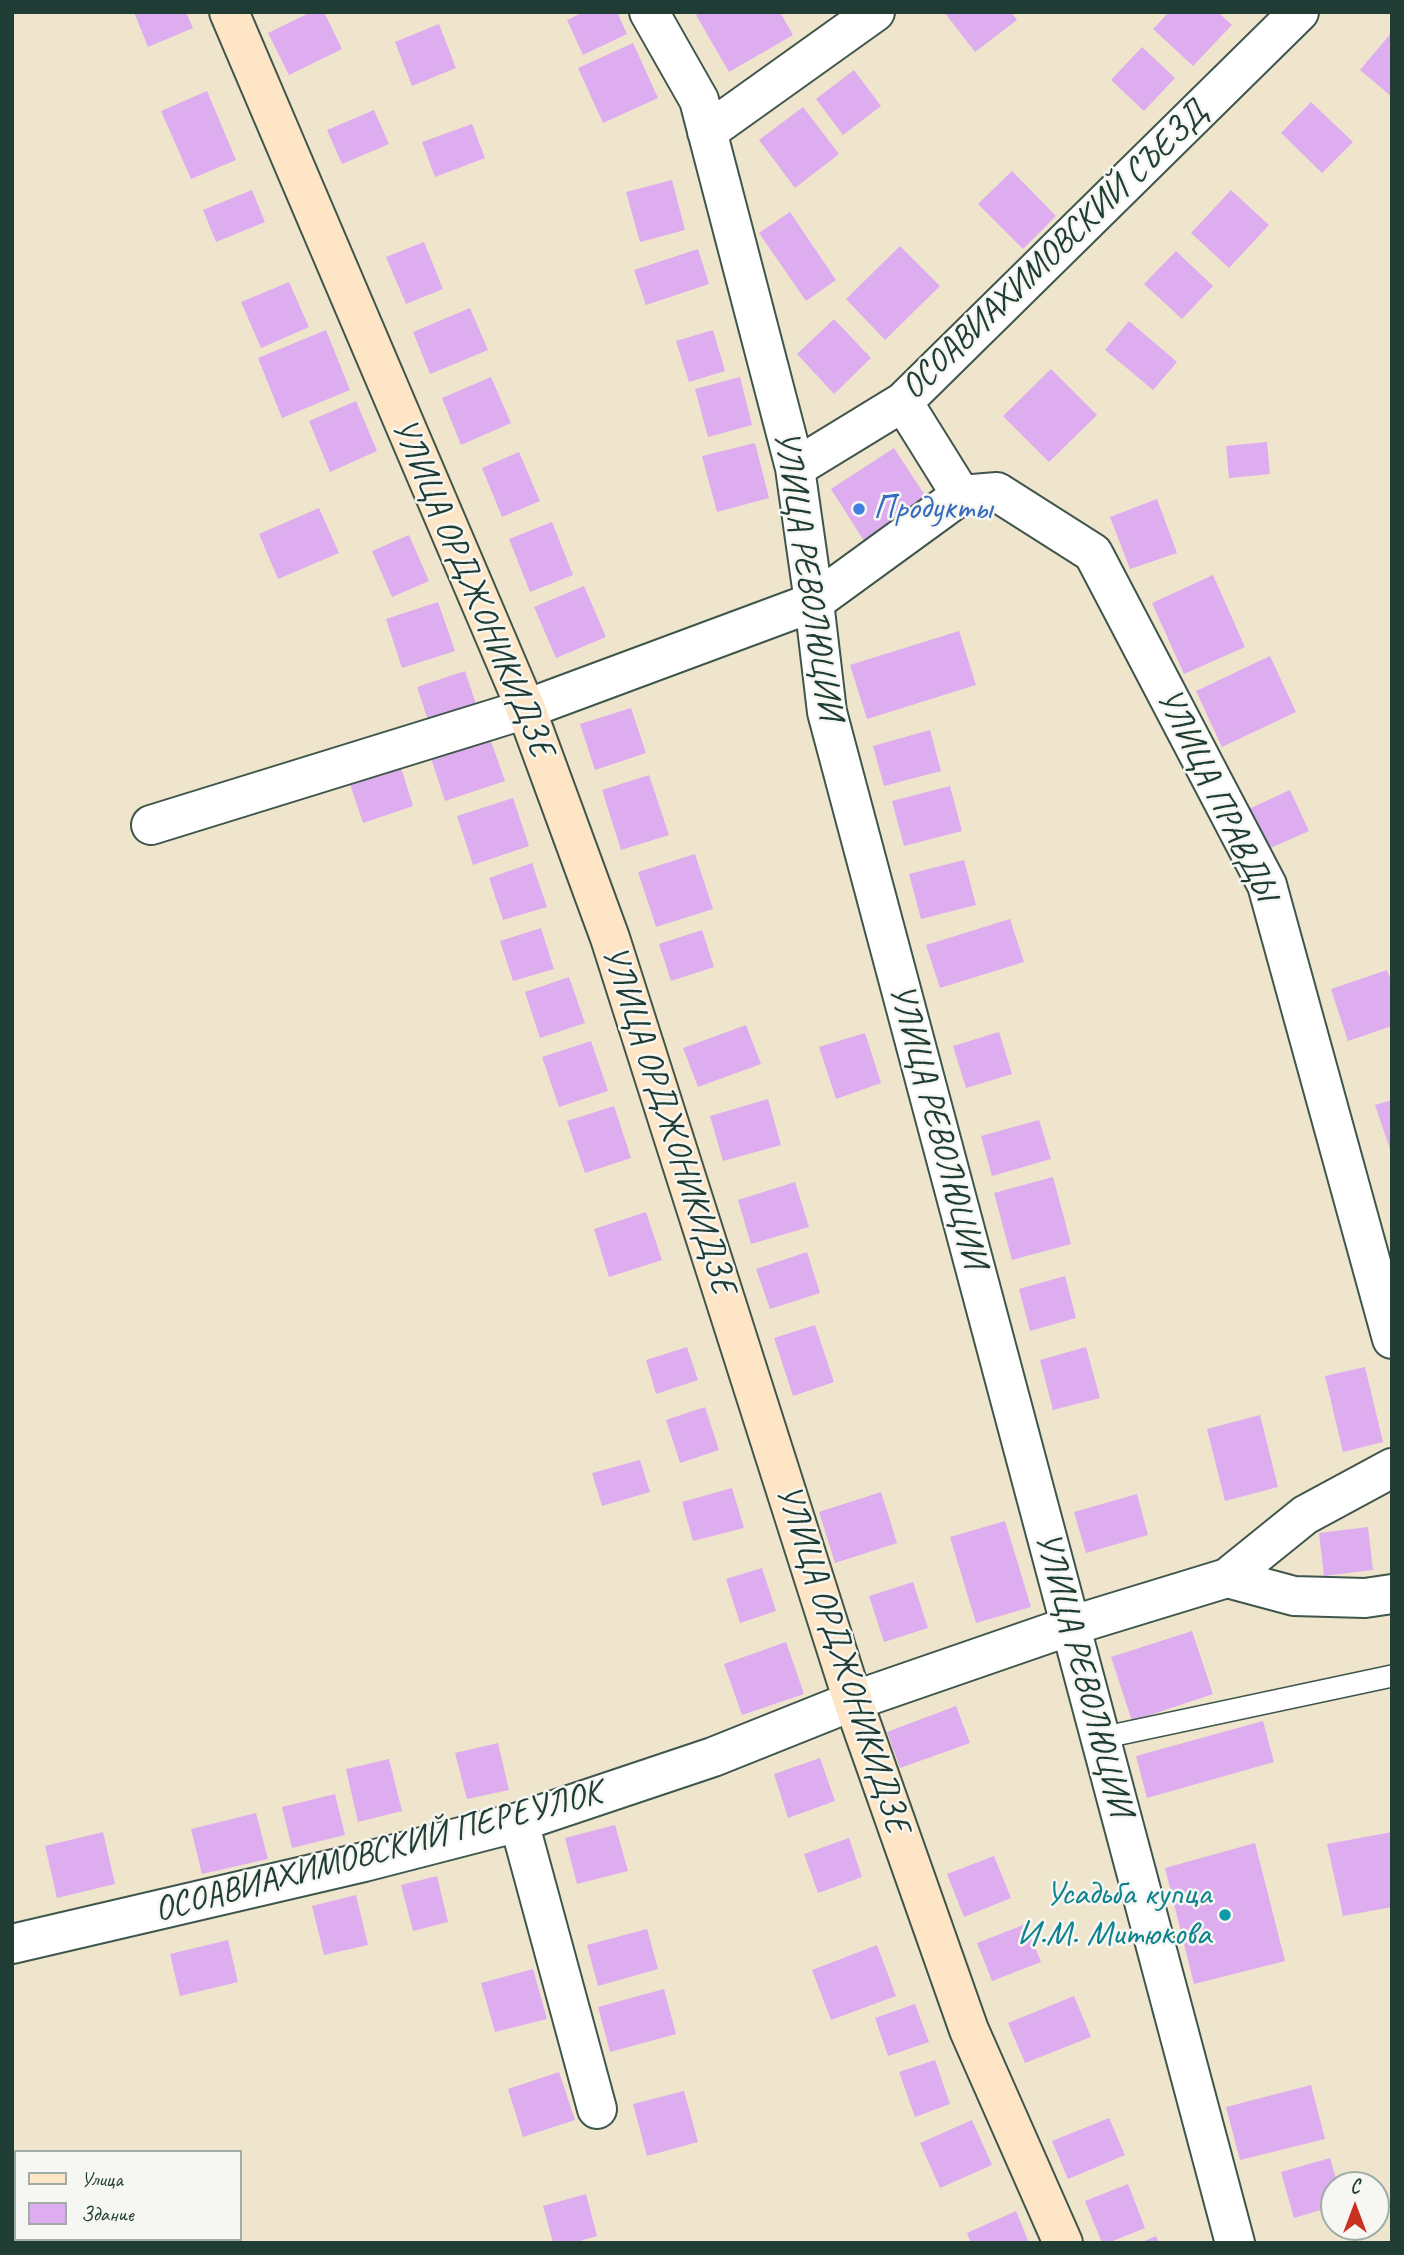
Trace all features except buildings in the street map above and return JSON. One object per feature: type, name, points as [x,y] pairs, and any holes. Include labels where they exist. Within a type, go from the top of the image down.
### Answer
[{"type":"street","name":"УЛИЦА ОРДЖОНИКИДЗЕ","points":[[229,12],[526,709],[610,938],[853,1701],[969,2030],[1063,2243]]},
{"type":"street","name":"УЛИЦА РЕВОЛЮЦИИ","points":[[649,12],[699,100],[795,468],[827,712],[1235,2243]]},
{"type":"street","points":[[707,132],[875,12]]},
{"type":"street","name":"ОСОАВИАХИМОВСКИЙ СЪЕЗД","points":[[795,468],[903,402],[1299,12]]},
{"type":"street","points":[[151,825],[526,709],[814,602],[961,495],[903,402]]},
{"type":"street","name":"УЛИЦА ПРАВДЫ","points":[[961,495],[998,492],[1093,553],[1268,886],[1392,1339]]},
{"type":"street","name":"ОСОАВИАХИМОВСКИЙ ПЕРЕУЛОК","points":[[12,1944],[363,1862],[519,1822],[713,1757],[853,1701],[1070,1626],[1227,1578],[1305,1515],[1392,1468]]},
{"type":"street","points":[[1227,1578],[1294,1596],[1364,1598],[1392,1594]]},
{"type":"street","points":[[519,1822],[597,2109]]},
{"type":"lane","points":[[1101,1738],[1392,1676]]},
{"type":"place","name":"Продукты","points":[[859,509]]},
{"type":"place","name":"Усадьба купца И.М. Митюкова","points":[[1225,1915]]}]
